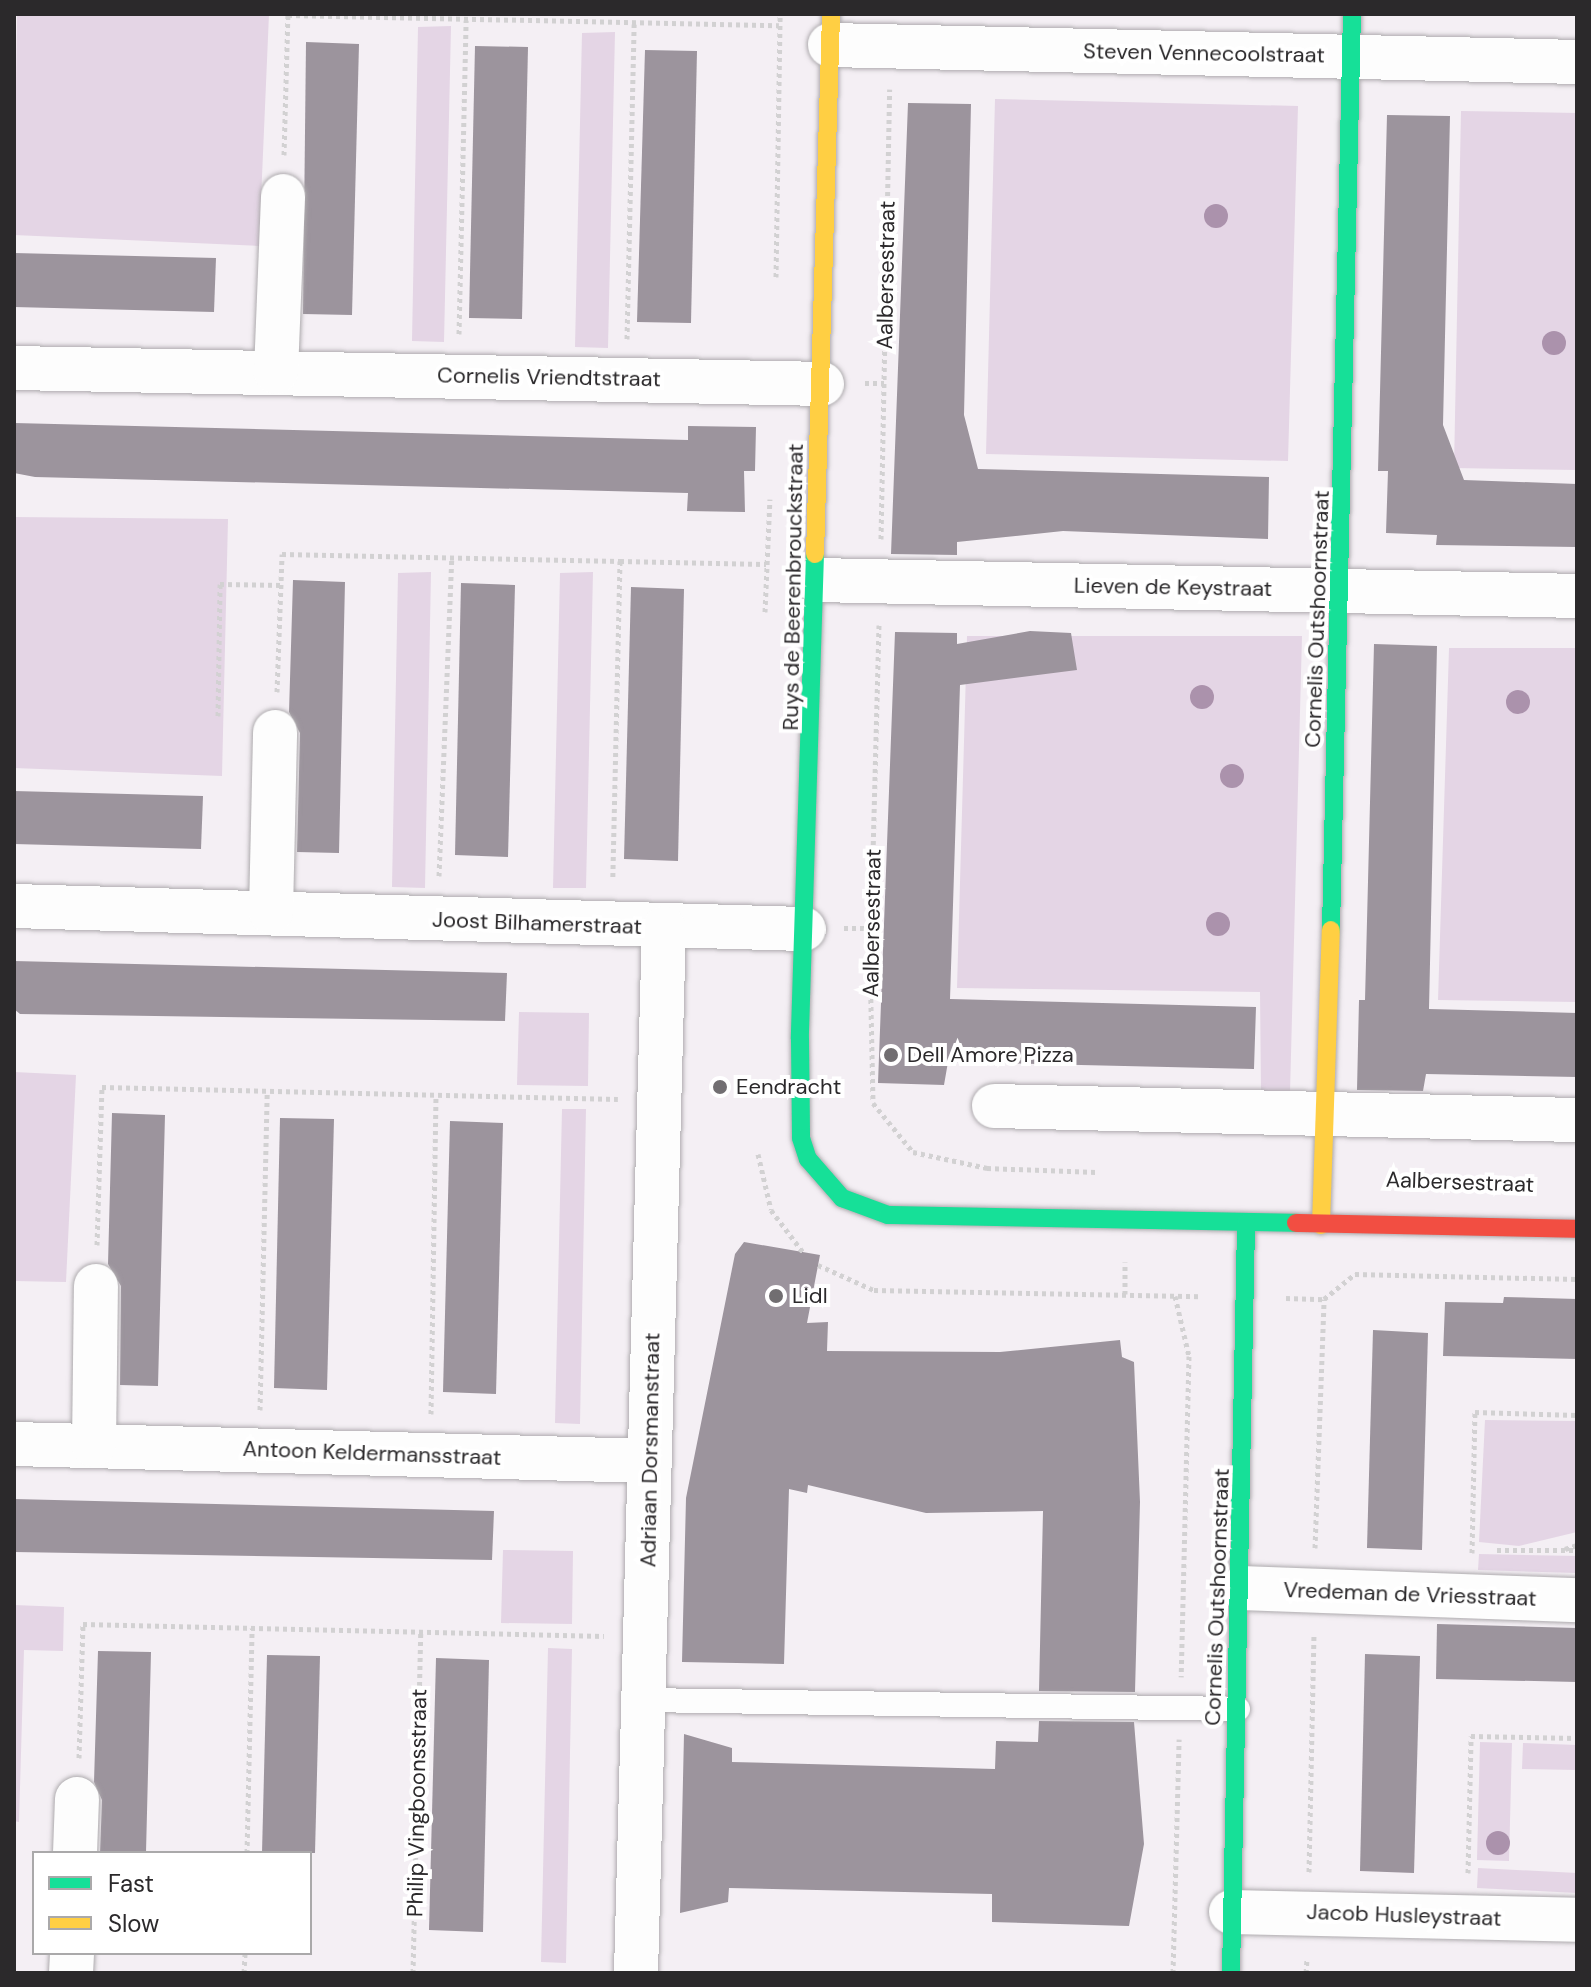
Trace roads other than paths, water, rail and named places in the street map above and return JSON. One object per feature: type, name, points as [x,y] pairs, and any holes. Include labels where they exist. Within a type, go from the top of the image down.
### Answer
[{"type":"street","name":"Steven Vennecoolstraat","points":[[830,29],[891,46],[1351,35],[1577,62]]},
{"type":"street","name":"Ruys de Beerenbrouckstraat","points":[[808,1159],[799,1101],[830,29]]},
{"type":"street","name":"Cornelis Outshoornstraat","points":[[1321,1225],[1343,590],[1351,35]]},
{"type":"street","points":[[276,372],[283,196]]},
{"type":"street","name":"Cornelis Vriendtstraat","points":[[14,368],[822,384]]},
{"type":"street","name":"Lieven de Keystraat","points":[[816,580],[1577,596]]},
{"type":"street","points":[[271,912],[275,732]]},
{"type":"street","name":"Joost Bilhamerstraat","points":[[14,906],[271,912],[664,928],[804,929]]},
{"type":"street","name":"Adriaan Dorsmanstraat","points":[[636,1973],[664,928]]},
{"type":"street","points":[[994,1106],[1577,1120]]},
{"type":"street","name":"Aalbersestraat","points":[[808,1159],[842,1198],[888,1215],[1577,1229]]},
{"type":"street","name":"Cornelis Outshoornstraat","points":[[1231,1973],[1242,1588],[1246,1223]]},
{"type":"street","points":[[94,1445],[96,1286]]},
{"type":"street","name":"Antoon Keldermansstraat","points":[[14,1444],[649,1461]]},
{"type":"street","name":"Vredeman de Vriesstraat","points":[[1242,1588],[1577,1600]]},
{"type":"street","points":[[75,1851],[77,1799]]},
{"type":"street","name":"Jacob Husleystraat","points":[[1231,1912],[1577,1920]]},
{"type":"lane","points":[[643,1700],[1238,1709]]},
{"type":"place","name":"Dell Amore Pizza","points":[[891,1055]]},
{"type":"place","name":"Eendracht","points":[[720,1087]]},
{"type":"place","name":"Lidl","points":[[776,1296]]}]
